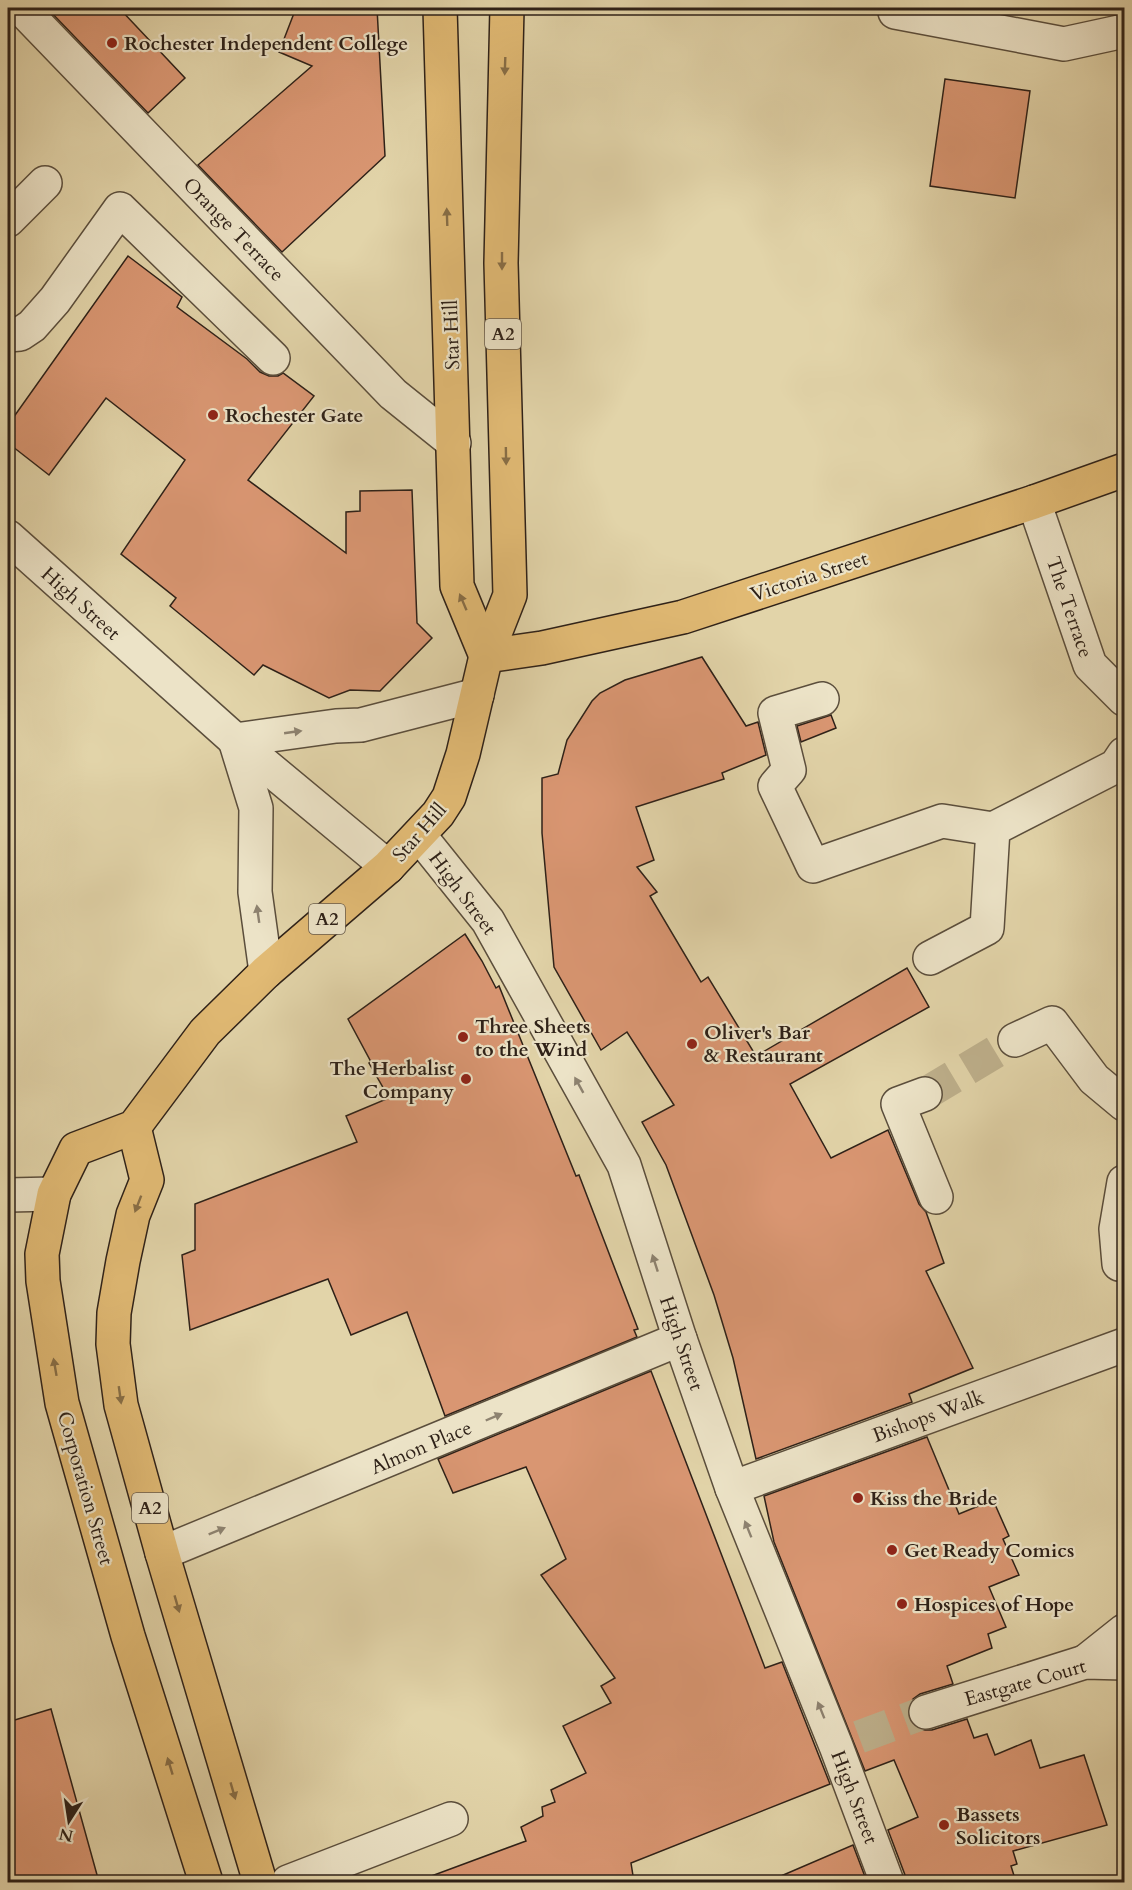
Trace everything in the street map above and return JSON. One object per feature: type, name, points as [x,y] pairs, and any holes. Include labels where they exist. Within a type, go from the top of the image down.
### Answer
[{"type":"main road","name":"Star Hill","points":[[440,8],[457,586],[486,656]]},
{"type":"main road","name":"Star Hill","points":[[388,867],[438,814],[449,797],[463,754],[486,656],[510,595],[501,263],[507,8]]},
{"type":"main road","name":"Victoria Street","points":[[486,656],[542,648],[682,617],[1125,470]]},
{"type":"main road","name":"A2","points":[[260,1882],[162,1553],[121,1405],[113,1344],[114,1313],[134,1215],[147,1180],[134,1128],[206,1032],[266,972],[388,867]]},
{"type":"main road","name":"Corporation Street","points":[[134,1128],[76,1149],[54,1194],[42,1254],[43,1281],[62,1403],[128,1635],[206,1882]]},
{"type":"street","name":"Orange Terrace","points":[[21,8],[393,394],[454,443]]},
{"type":"street","points":[[895,12],[1064,44],[1125,31]]},
{"type":"street","points":[[8,220],[45,183]]},
{"type":"street","points":[[8,335],[20,334],[32,326],[55,300],[120,209],[273,358]]},
{"type":"street","name":"The Terrace","points":[[1034,502],[1090,665],[1120,687]]},
{"type":"street","name":"High Street","points":[[10,546],[235,740],[388,867]]},
{"type":"street","points":[[266,972],[255,892],[256,808],[235,740],[336,726],[361,725],[477,695]]},
{"type":"street","points":[[822,699],[775,713],[789,770],[775,786],[813,866],[942,821],[993,829],[1116,766],[1125,754]]},
{"type":"street","points":[[930,958],[987,928],[993,829]]},
{"type":"street","name":"High Street","points":[[419,835],[488,921],[624,1165],[680,1339],[732,1488],[847,1742],[887,1882]]},
{"type":"street","points":[[1015,1040],[1052,1023],[1094,1080],[1125,1104]]},
{"type":"street","points":[[925,1094],[898,1104],[936,1197]]},
{"type":"street","points":[[1119,1264],[1116,1229],[1125,1182]]},
{"type":"street","points":[[8,1195],[54,1194]]},
{"type":"street","name":"Almon Place","points":[[162,1553],[680,1339]]},
{"type":"street","name":"Bishops Walk","points":[[732,1488],[1125,1345]]},
{"type":"street","points":[[1085,1662],[1125,1631]]},
{"type":"street","name":"Eastgate Court","points":[[926,1712],[1085,1662],[1125,1663]]},
{"type":"street","points":[[288,1882],[451,1819]]},
{"type":"building","name":"Rochester Independent College","points":[[47,8],[119,8],[185,78],[148,113]]},
{"type":"building","points":[[296,8],[377,8],[385,156],[282,252],[198,165],[312,66],[279,52]]},
{"type":"building","points":[[945,79],[1030,91],[1015,198],[930,186]]},
{"type":"building","points":[[128,256],[182,297],[177,307],[247,359],[260,372],[269,376],[278,376],[283,373],[314,396],[248,480],[346,553],[346,512],[360,511],[360,491],[412,490],[417,623],[432,638],[380,691],[350,690],[329,698],[263,665],[254,675],[170,606],[176,598],[121,554],[185,460],[106,398],[49,475],[8,443],[8,425]]},
{"type":"building","points":[[702,657],[746,726],[758,722],[766,755],[722,773],[724,779],[636,807],[654,860],[637,867],[657,892],[650,896],[701,982],[708,977],[756,1056],[907,968],[929,1007],[790,1084],[831,1158],[888,1130],[919,1204],[926,1212],[944,1263],[926,1271],[973,1368],[909,1394],[912,1402],[756,1459],[733,1358],[714,1295],[666,1165],[642,1122],[674,1105],[627,1032],[601,1050],[554,967],[542,833],[542,778],[558,774],[567,740],[592,701],[600,693],[625,680]]},
{"type":"building","points":[[831,715],[836,728],[801,742],[797,726]]},
{"type":"building","points":[[465,934],[496,988],[499,986],[576,1176],[579,1175],[638,1329],[634,1330],[637,1337],[445,1416],[407,1312],[351,1335],[328,1279],[190,1330],[182,1255],[195,1250],[195,1204],[357,1142],[346,1116],[389,1098],[348,1019]]},
{"type":"building","points":[[651,1371],[765,1668],[782,1662],[830,1784],[631,1863],[634,1882],[427,1882],[426,1878],[526,1841],[521,1827],[543,1816],[542,1807],[555,1802],[551,1790],[586,1773],[563,1726],[611,1703],[601,1686],[615,1678],[541,1575],[566,1559],[526,1467],[453,1493],[438,1459]]},
{"type":"building","points":[[927,1437],[959,1514],[993,1500],[1009,1536],[1003,1539],[1019,1575],[989,1587],[1006,1627],[988,1634],[992,1648],[947,1666],[953,1684],[920,1694],[913,1699],[908,1709],[908,1718],[914,1726],[923,1730],[932,1730],[967,1719],[974,1738],[987,1734],[995,1755],[1031,1740],[1040,1768],[1084,1755],[1107,1825],[1013,1851],[1017,1864],[1011,1866],[1016,1882],[905,1882],[905,1875],[888,1830],[918,1817],[894,1760],[865,1771],[774,1542],[764,1496]]},
{"type":"building","points":[[51,1709],[99,1882],[8,1882],[8,1722]]},
{"type":"building","points":[[853,1845],[867,1882],[767,1882]]},
{"type":"tunnel","points":[[925,1094],[1015,1040]]},
{"type":"tunnel","points":[[859,1737],[926,1712]]},
{"type":"place","name":"Rochester Independent College","points":[[112,43]]},
{"type":"place","name":"Rochester Gate","points":[[213,415]]},
{"type":"place","name":"Three Sheets to the Wind","points":[[463,1037]]},
{"type":"place","name":"Oliver's Bar & Restaurant","points":[[692,1044]]},
{"type":"place","name":"The Herbalist Company","points":[[466,1079]]},
{"type":"place","name":"Kiss the Bride","points":[[858,1498]]},
{"type":"place","name":"Get Ready Comics","points":[[892,1550]]},
{"type":"place","name":"Hospices of Hope","points":[[902,1604]]},
{"type":"place","name":"Bassets Solicitors","points":[[944,1825]]}]
